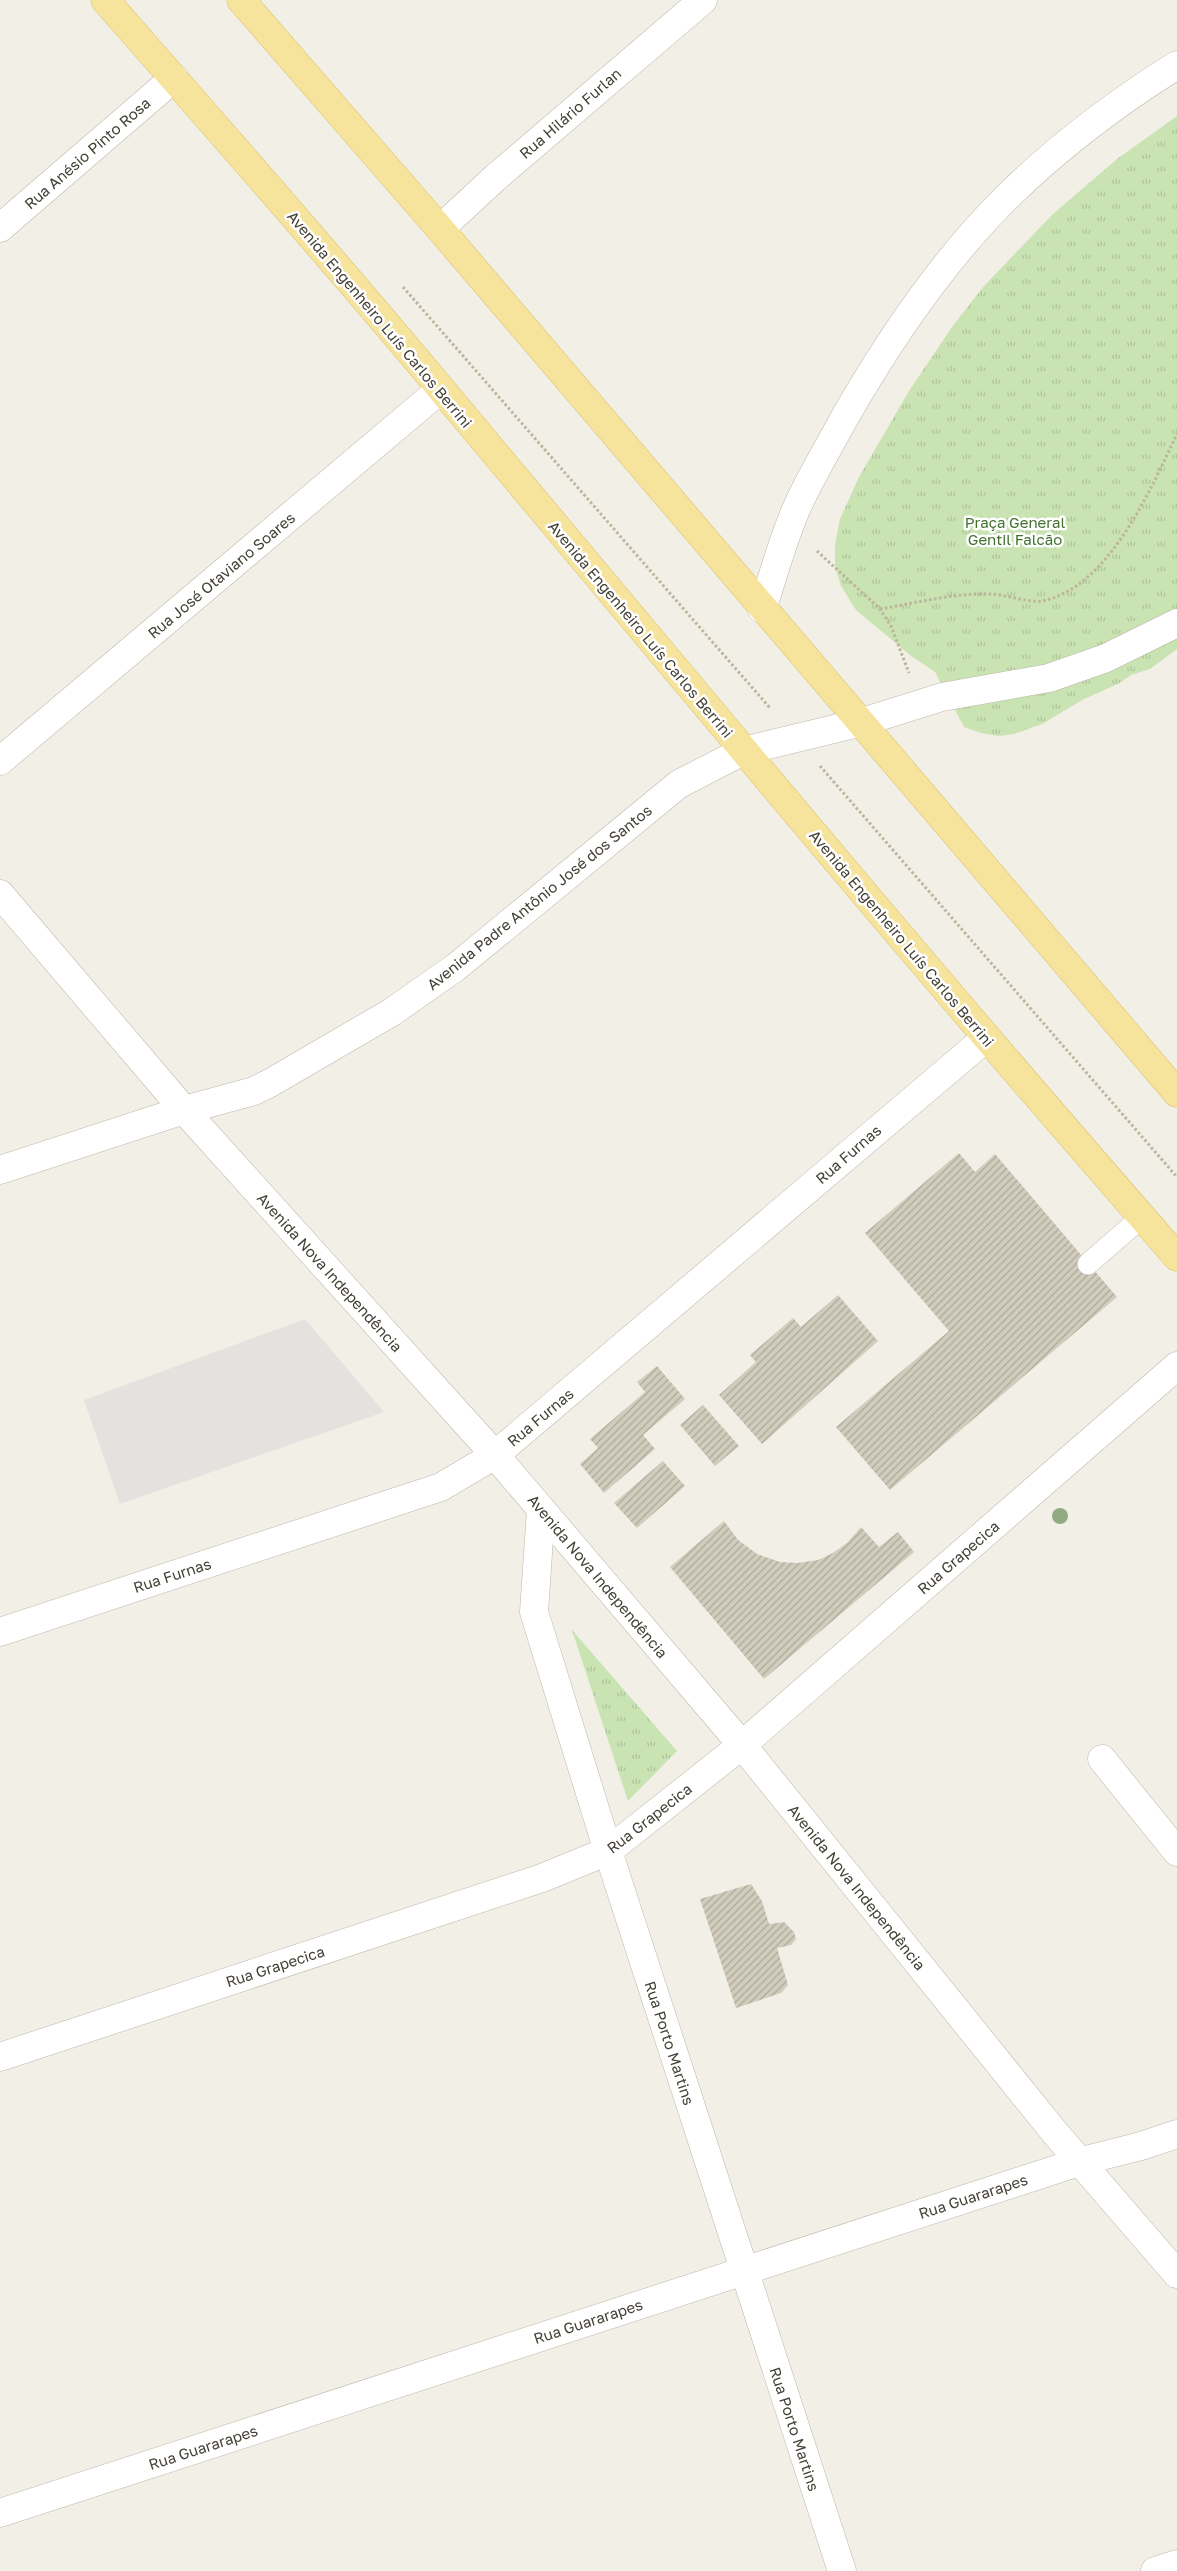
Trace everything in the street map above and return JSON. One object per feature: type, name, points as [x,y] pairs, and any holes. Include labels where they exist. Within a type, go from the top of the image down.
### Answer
[{"type":"main road","name":"Avenida Engenheiro Luís Carlos Berrini","points":[[106,0],[441,389],[743,751],[986,1038],[1177,1257]]},
{"type":"main road","points":[[240,0],[440,229],[762,609],[922,793],[1177,1093]]},
{"type":"street","name":"Rua Hilário Furlan","points":[[440,229],[495,178],[703,0]]},
{"type":"street","points":[[762,609],[790,526],[816,468],[901,326],[948,264],[1007,197],[1079,133],[1134,92],[1177,65]]},
{"type":"street","name":"Rua Anésio Pinto Rosa","points":[[0,228],[174,78]]},
{"type":"street","name":"Rua José Otaviano Soares","points":[[0,761],[441,389]]},
{"type":"street","points":[[743,751],[795,737],[860,723],[942,697],[1049,678],[1106,658],[1177,623]]},
{"type":"street","name":"Avenida Padre Antônio José dos Santos","points":[[0,1170],[184,1110],[254,1090],[392,1012],[456,967],[679,784],[743,751]]},
{"type":"street","name":"Avenida Nova Independência","points":[[0,894],[184,1110],[495,1455],[742,1745],[1049,2126],[1082,2161],[1177,2274]]},
{"type":"street","name":"Rua Furnas","points":[[0,1632],[441,1487],[495,1455],[986,1038]]},
{"type":"street","name":"Rua Grapecica","points":[[0,2057],[542,1878],[608,1851],[742,1745],[1177,1366]]},
{"type":"street","name":"Rua Porto Martins","points":[[541,1510],[534,1612],[608,1851],[842,2571]]},
{"type":"street","points":[[1102,1759],[1177,1852]]},
{"type":"street","name":"Rua Guararapes","points":[[0,2513],[1082,2161],[1141,2146],[1177,2134]]},
{"type":"street","points":[[1155,2571],[1177,2564]]},
{"type":"lane","points":[[1088,1264],[1142,1217]]},
{"type":"path","points":[[398,280],[1177,1177]]},
{"type":"path","points":[[880,609],[957,594],[991,594],[1041,601],[1075,585],[1088,577],[1118,543],[1145,501],[1177,434]]},
{"type":"path","points":[[790,526],[880,609],[891,626],[920,704]]},
{"type":"green space","name":"Praça General Gentil Falcão","points":[[1177,116],[1177,649],[1150,669],[1131,675],[1118,684],[1084,699],[1042,724],[1014,734],[999,736],[981,733],[964,727],[935,672],[910,655],[856,610],[841,586],[835,566],[835,545],[840,519],[859,477],[909,391],[952,327],[983,287],[1053,214],[1117,159]]},
{"type":"green space","points":[[572,1630],[677,1751],[628,1801]]},
{"type":"shaded area","points":[[305,1319],[384,1412],[120,1504],[84,1400]]},
{"type":"building","points":[[959,1153],[975,1172],[995,1154],[1117,1297],[890,1490],[836,1427],[949,1331],[865,1233]]},
{"type":"building","points":[[838,1295],[878,1341],[762,1444],[719,1395],[756,1362],[750,1355],[793,1318],[801,1327]]},
{"type":"building","points":[[657,1366],[685,1399],[643,1435],[655,1449],[604,1493],[580,1464],[598,1448],[590,1439],[645,1392],[637,1382]]},
{"type":"building","points":[[703,1405],[739,1446],[715,1466],[680,1425]]},
{"type":"building","points":[[663,1461],[685,1486],[637,1528],[614,1503]]},
{"type":"building","points":[[724,1521],[738,1540],[757,1554],[780,1562],[798,1563],[818,1560],[833,1553],[848,1542],[861,1527],[879,1547],[898,1532],[914,1552],[764,1679],[670,1567]]},
{"type":"building","points":[[751,1884],[762,1901],[769,1924],[784,1922],[794,1932],[796,1939],[791,1945],[777,1948],[788,1985],[781,1993],[736,2008],[700,1899]]}]
